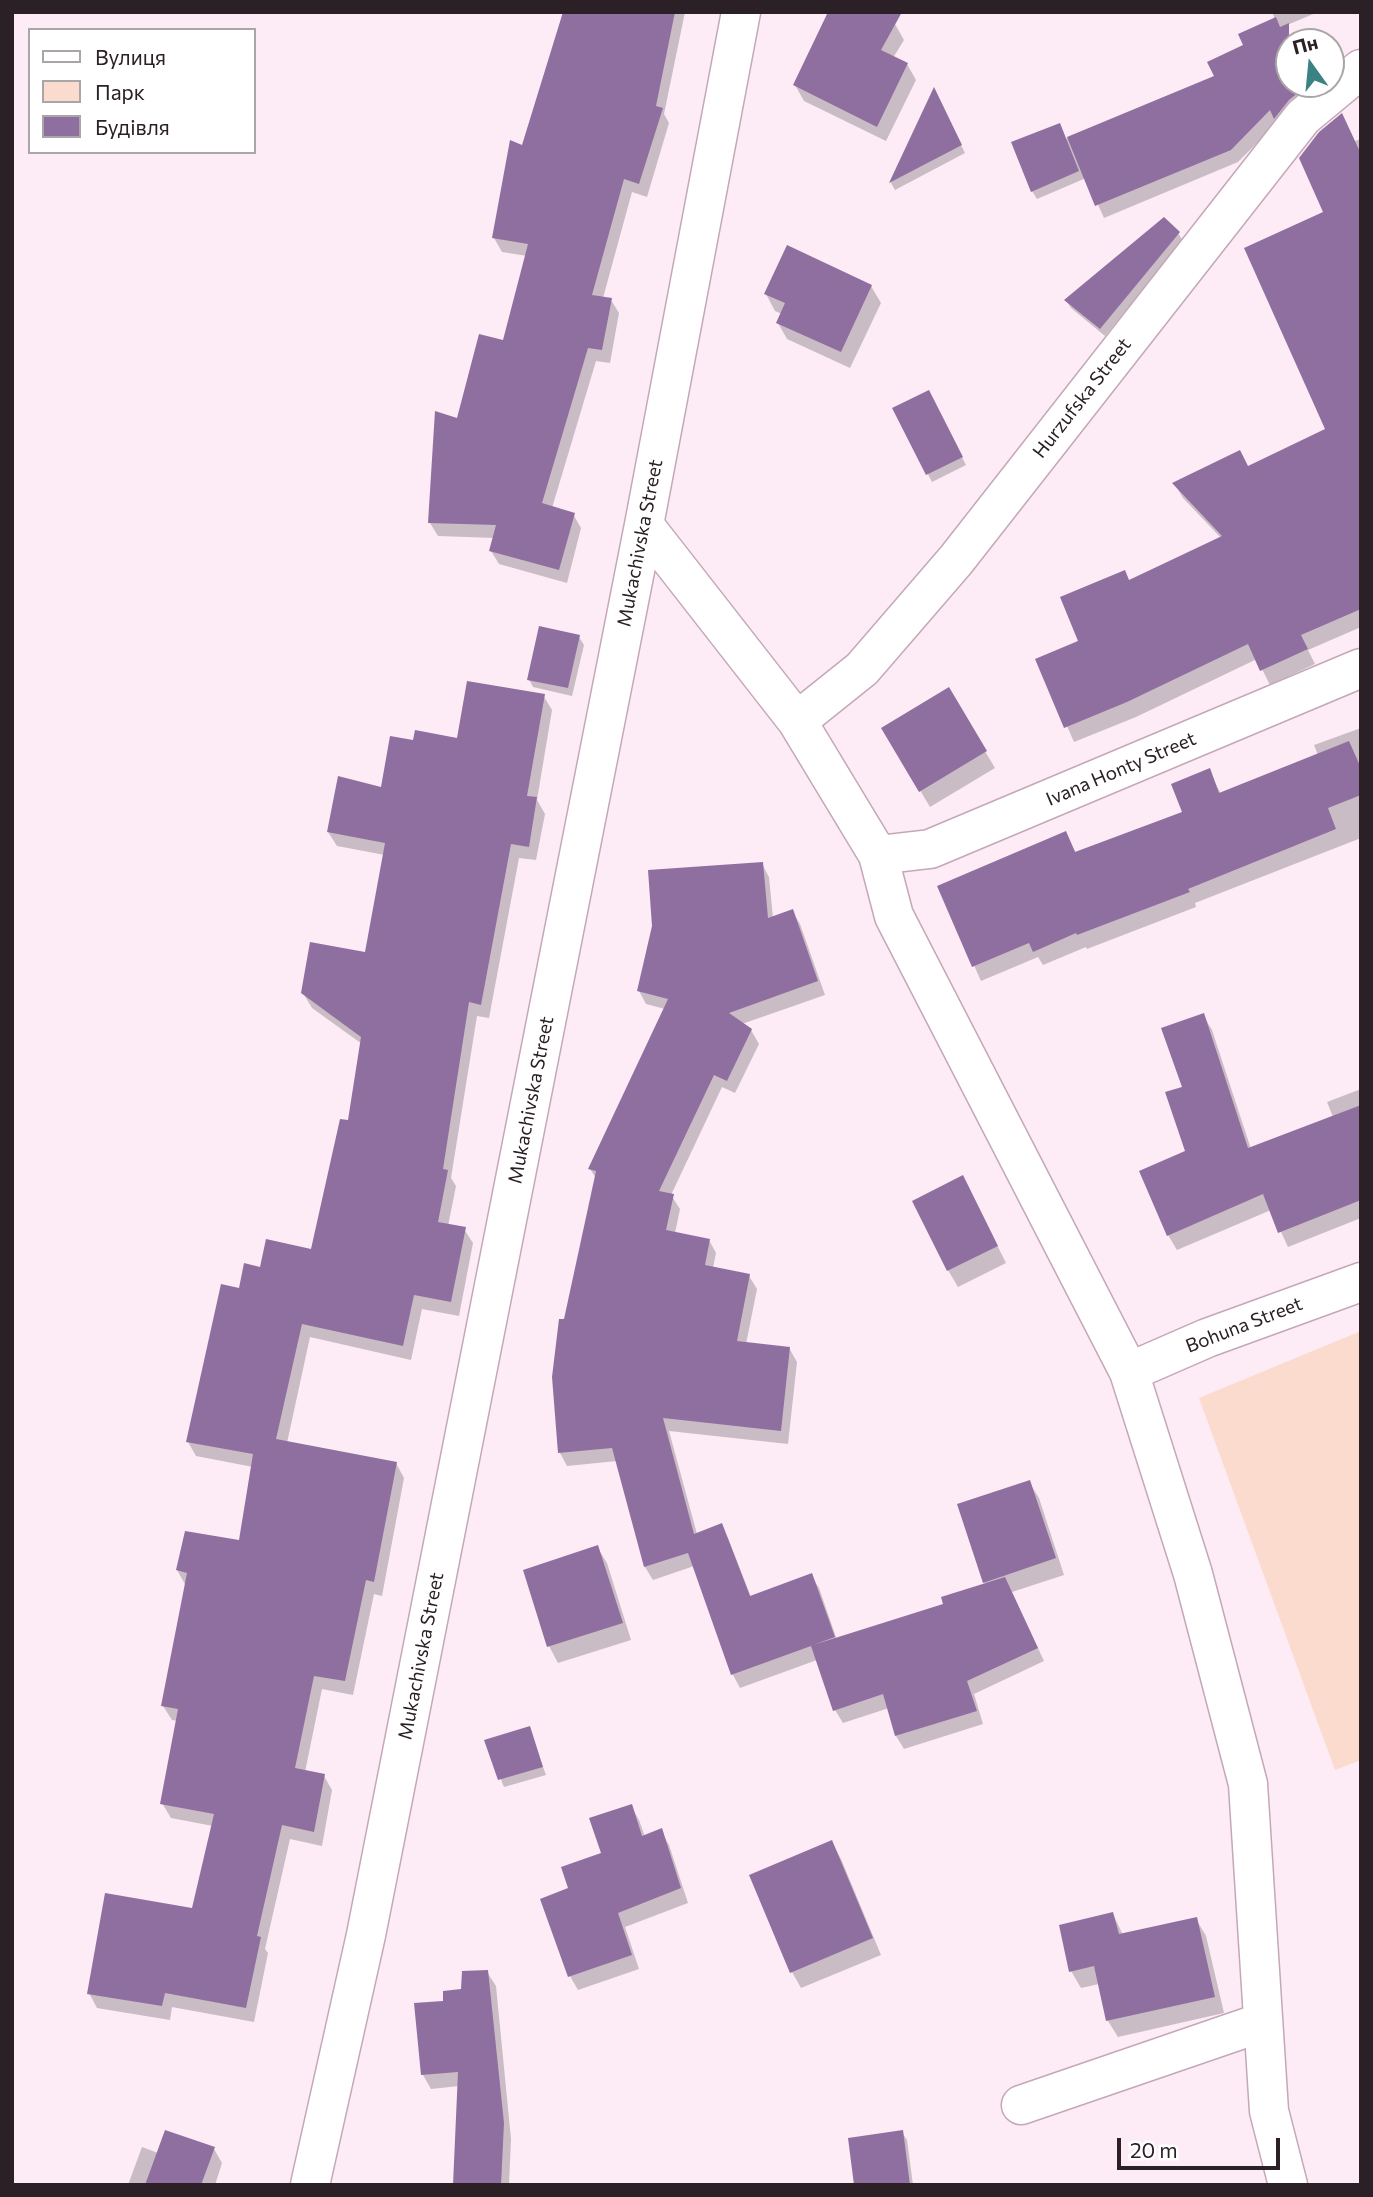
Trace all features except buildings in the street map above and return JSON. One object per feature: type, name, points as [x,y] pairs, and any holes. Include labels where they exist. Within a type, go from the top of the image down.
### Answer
[{"type":"street","name":"Mukachivska Street","points":[[310,2185],[366,1935],[741,12]]},
{"type":"street","name":"Hurzufska Street","points":[[797,721],[862,669],[956,560],[1303,117],[1361,69]]},
{"type":"street","points":[[643,524],[797,721],[878,855],[894,916],[1129,1372],[1193,1574],[1248,1784],[1269,2111],[1288,2185]]},
{"type":"street","name":"Ivana Honty Street","points":[[878,855],[930,849],[1361,668]]},
{"type":"street","name":"Bohuna Street","points":[[1129,1372],[1207,1338],[1361,1282]]},
{"type":"street","points":[[1021,2105],[1263,2022]]},
{"type":"green space","points":[[1361,1331],[1361,1760],[1335,1770],[1199,1398]]}]
